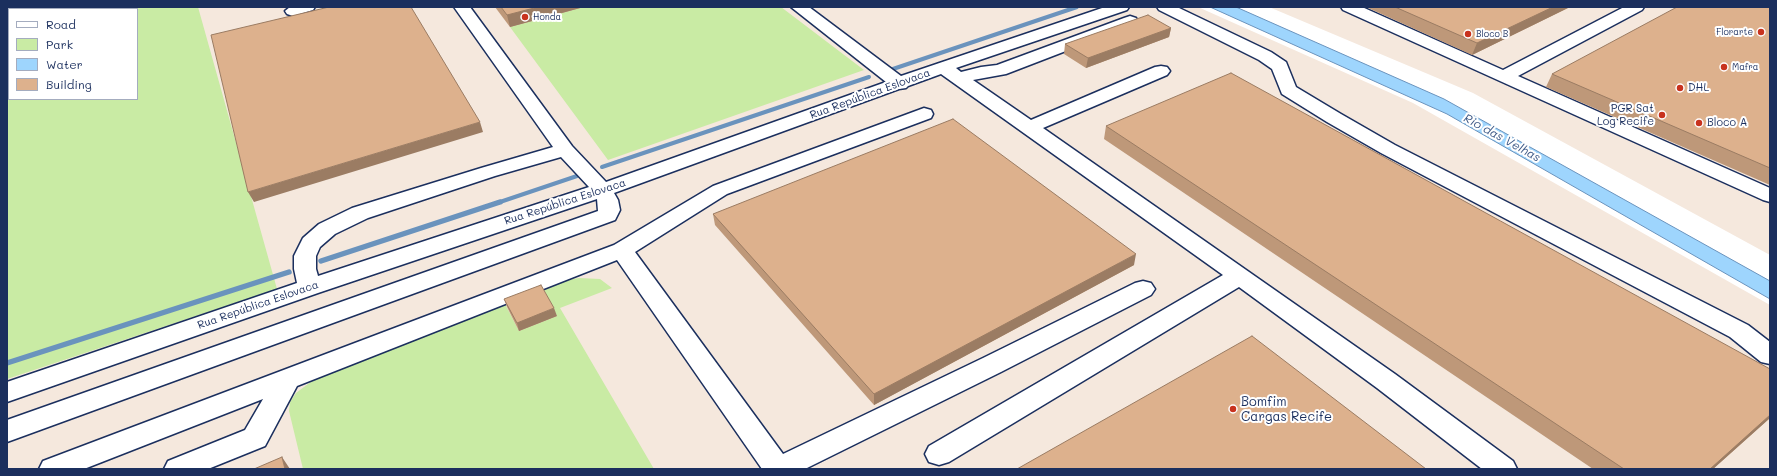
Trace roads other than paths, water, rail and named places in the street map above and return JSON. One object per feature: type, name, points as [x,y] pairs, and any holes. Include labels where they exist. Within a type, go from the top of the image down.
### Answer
[{"type":"lane","points":[[7,431],[607,215],[609,210],[608,200],[602,190],[582,166],[564,150],[462,7]]},
{"type":"lane","points":[[799,7],[900,84]]},
{"type":"lane","points":[[1164,7],[1265,56],[1280,66],[1288,90],[1388,149],[1738,331],[1770,354]]},
{"type":"lane","points":[[1349,7],[1770,196]]},
{"type":"lane","points":[[1505,76],[1636,7]]},
{"type":"lane","name":"Rua República Eslovaca","points":[[7,392],[310,287],[602,190],[900,84],[950,73],[1125,14]]},
{"type":"lane","points":[[1028,128],[1161,71]]},
{"type":"lane","points":[[950,73],[1240,276],[1386,381],[1503,469]]},
{"type":"lane","points":[[52,469],[622,250],[720,190],[924,114]]},
{"type":"lane","points":[[310,287],[305,269],[305,256],[311,243],[327,229],[360,213],[407,197],[564,150]]},
{"type":"lane","points":[[622,250],[778,469],[1144,289]]},
{"type":"lane","points":[[939,454],[1240,276]]},
{"type":"lane","points":[[178,469],[255,438],[288,378]]},
{"type":"water","name":"Rio das Velhas","points":[[1210,7],[1236,7],[1444,99],[1770,281],[1770,299],[1447,114]]},
{"type":"waterway","points":[[887,71],[1077,7]]},
{"type":"waterway","points":[[602,167],[869,77]]},
{"type":"waterway","points":[[498,203],[577,176]]},
{"type":"waterway","points":[[321,261],[498,203]]},
{"type":"waterway","points":[[7,363],[289,272]]},
{"type":"place","name":"Honda","points":[[525,17]]},
{"type":"place","name":"Florarte","points":[[1761,32]]},
{"type":"place","name":"Bloco B","points":[[1468,34]]},
{"type":"place","name":"Mafra","points":[[1724,67]]},
{"type":"place","name":"DHL","points":[[1680,88]]},
{"type":"place","name":"PGR Sat Log Recife","points":[[1662,115]]},
{"type":"place","name":"Bloco A","points":[[1699,123]]},
{"type":"place","name":"Bomfim Cargas Recife","points":[[1233,409]]}]
